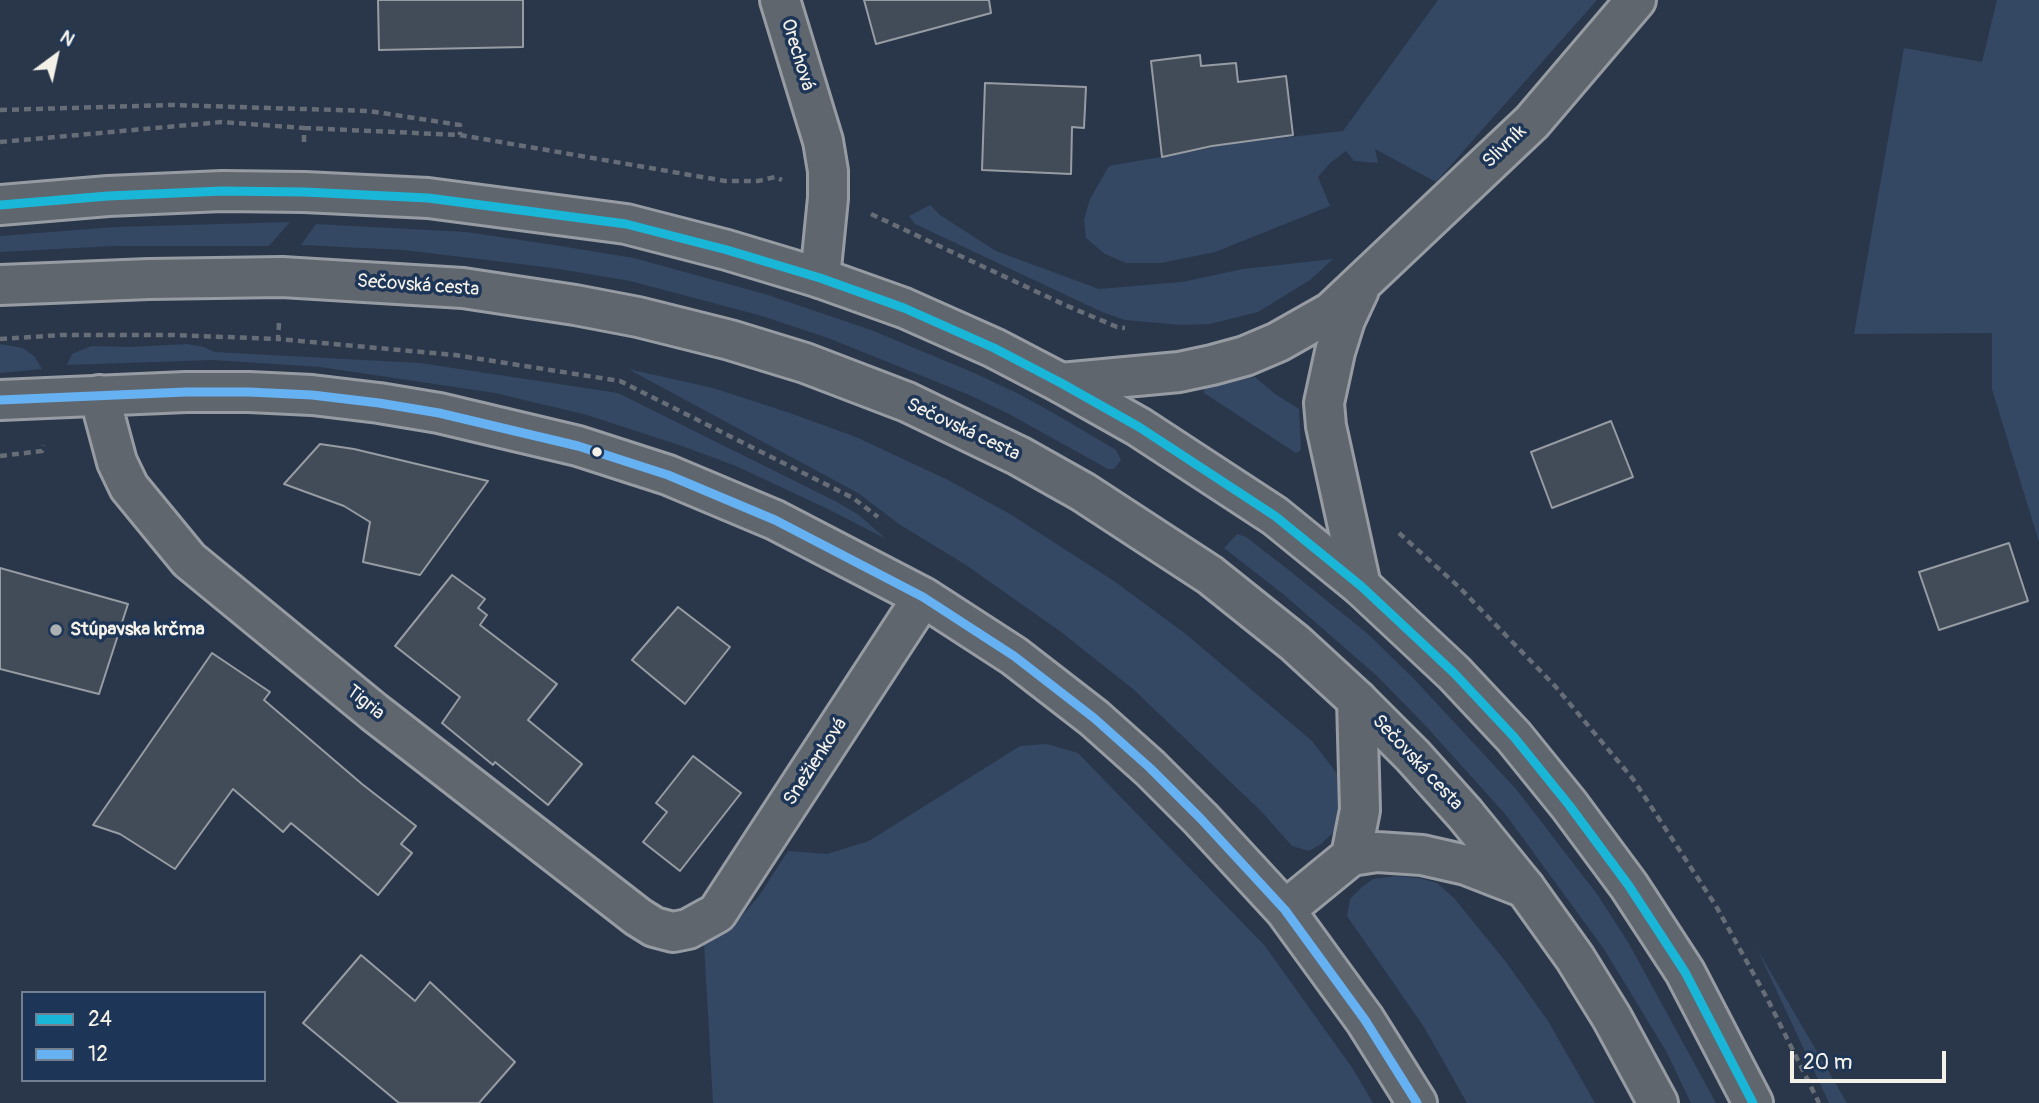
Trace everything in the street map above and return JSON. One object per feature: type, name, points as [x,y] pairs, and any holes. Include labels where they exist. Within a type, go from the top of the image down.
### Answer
[{"type":"street","name":"Orechová","points":[[780,0],[823,141],[828,170],[820,278]]},
{"type":"street","name":"Slivník","points":[[1061,383],[1179,372],[1245,356],[1299,332],[1331,312],[1532,122],[1636,0]]},
{"type":"street","points":[[0,205],[108,196],[222,191],[428,198],[626,225],[727,250],[820,278],[904,308],[994,348],[1139,427],[1275,516],[1362,586],[1454,673],[1514,737],[1629,886],[1685,972],[1753,1103]]},
{"type":"street","name":"Sečovská cesta","points":[[0,285],[282,277],[463,288],[638,317],[730,340],[805,363],[906,402],[1020,456],[1083,492],[1210,575],[1295,643],[1357,700],[1465,814],[1525,888],[1575,958],[1612,1018],[1658,1103]]},
{"type":"street","points":[[1362,283],[1338,341],[1324,403],[1326,426],[1362,586]]},
{"type":"street","points":[[0,400],[187,392],[312,395],[439,413],[578,446],[668,475],[775,520],[923,597],[1014,656],[1094,718],[1150,768],[1285,910],[1365,1020],[1417,1103]]},
{"type":"street","name":"Tigria","points":[[99,395],[111,443],[129,487],[189,560],[374,712],[638,917],[654,928],[673,932],[703,922]]},
{"type":"street","name":"Snežienková","points":[[703,922],[718,913],[729,897],[923,597]]},
{"type":"street","points":[[1351,856],[1360,810],[1357,700]]},
{"type":"street","points":[[1285,910],[1351,856],[1377,852],[1422,855],[1466,865],[1525,888]]},
{"type":"path","points":[[0,110],[172,105],[369,111],[460,125],[460,135]]},
{"type":"path","points":[[0,142],[91,135]]},
{"type":"path","points":[[0,339],[61,335],[278,338]]},
{"type":"shaded area","points":[[1438,0],[1597,0],[1436,182],[1375,149],[1378,163],[1354,161],[1346,151],[1318,177],[1330,206],[1215,252],[1161,263],[1126,263],[1105,254],[1086,238],[1084,220],[1090,199],[1109,166],[1212,146],[1343,131]]},
{"type":"shaded area","points":[[1997,0],[2039,0],[2039,542],[1992,389],[1992,333],[1854,334],[1904,48],[1982,62]]},
{"type":"shaded area","points":[[930,205],[940,215],[996,251],[1099,289],[1182,282],[1243,269],[1333,259],[1310,280],[1258,312],[1210,324],[1181,325],[1125,320],[1102,312],[915,224],[909,216]]},
{"type":"shaded area","points":[[290,222],[269,246],[114,246],[0,252],[0,236],[115,227]]},
{"type":"shaded area","points":[[316,224],[466,232],[554,245],[634,258],[768,295],[871,330],[972,372],[1057,415],[1116,450],[1121,460],[1114,469],[1108,469],[967,394],[828,338],[762,316],[630,281],[553,268],[404,250],[301,245]]},
{"type":"shaded area","points":[[0,344],[23,348],[35,357],[42,369],[0,373]]},
{"type":"shaded area","points":[[187,344],[214,352],[420,363],[618,393],[837,502],[859,515],[886,539],[736,466],[587,415],[495,393],[320,367],[213,360],[67,365],[72,354],[91,346]]},
{"type":"shaded area","points":[[628,369],[713,388],[856,437],[948,480],[1010,514],[1114,581],[1187,635],[1312,741],[1339,776],[1344,799],[1334,832],[1309,851],[1292,846],[1261,811],[1133,689],[1061,632],[966,565],[899,524],[858,493]]},
{"type":"shaded area","points":[[1255,377],[1299,409],[1301,450],[1296,453],[1204,393],[1204,388]]},
{"type":"shaded area","points":[[1237,534],[1246,537],[1368,634],[1415,680],[1516,789],[1597,894],[1628,942],[1716,1103],[1691,1103],[1666,1051],[1604,949],[1506,815],[1377,676],[1283,594],[1224,548]]},
{"type":"shaded area","points":[[1047,744],[1078,753],[1265,946],[1353,1069],[1373,1103],[713,1103],[704,943],[739,919],[759,896],[788,851],[827,854],[869,841],[1020,746]]},
{"type":"shaded area","points":[[1395,876],[1437,883],[1454,898],[1506,962],[1548,1021],[1595,1103],[1467,1103],[1424,1027],[1347,916],[1350,899],[1362,887],[1373,879]]},
{"type":"shaded area","points":[[1753,940],[1760,954],[1847,1103],[1829,1103]]},
{"type":"building","points":[[378,0],[523,0],[523,47],[379,50]]},
{"type":"building","points":[[864,0],[989,0],[991,13],[876,44]]},
{"type":"building","points":[[1200,55],[1201,66],[1236,63],[1238,82],[1286,76],[1293,135],[1212,146],[1162,157],[1151,61]]},
{"type":"building","points":[[985,83],[1086,87],[1084,128],[1072,127],[1071,174],[982,170]]},
{"type":"building","points":[[1611,421],[1633,477],[1552,508],[1531,452]]},
{"type":"building","points":[[320,444],[354,449],[488,481],[420,575],[363,562],[370,522],[344,506],[284,484]]},
{"type":"building","points":[[2009,543],[2028,601],[1939,630],[1919,572]]},
{"type":"building","points":[[0,568],[128,604],[99,694],[0,669]]},
{"type":"building","points":[[452,575],[485,599],[478,608],[487,615],[480,625],[557,684],[528,720],[582,764],[548,805],[442,723],[460,697],[395,646]]},
{"type":"building","points":[[678,607],[730,647],[685,704],[632,660]]},
{"type":"building","points":[[212,653],[270,692],[264,700],[362,784],[416,826],[401,844],[412,853],[378,895],[291,823],[283,832],[233,789],[175,869],[120,834],[93,825]]},
{"type":"building","points":[[693,756],[741,793],[680,871],[643,842],[667,812],[656,803]]},
{"type":"building","points":[[361,955],[415,1001],[430,982],[515,1062],[479,1103],[399,1103],[303,1023]]},
{"type":"transit line","name":"24","points":[[0,205],[108,196],[222,191],[304,192],[428,198],[626,224],[820,278],[904,308],[994,348],[1139,427],[1275,516],[1361,586],[1454,673],[1514,737],[1629,886],[1685,972],[1753,1103]]},
{"type":"transit line","name":"12","points":[[0,400],[249,392],[312,395],[379,403],[439,413],[578,446],[668,475],[775,520],[923,597],[1014,656],[1094,718],[1150,768],[1285,910],[1365,1020],[1417,1103]]},
{"type":"place","name":"Stúpavska krčma","points":[[56,630]]}]
